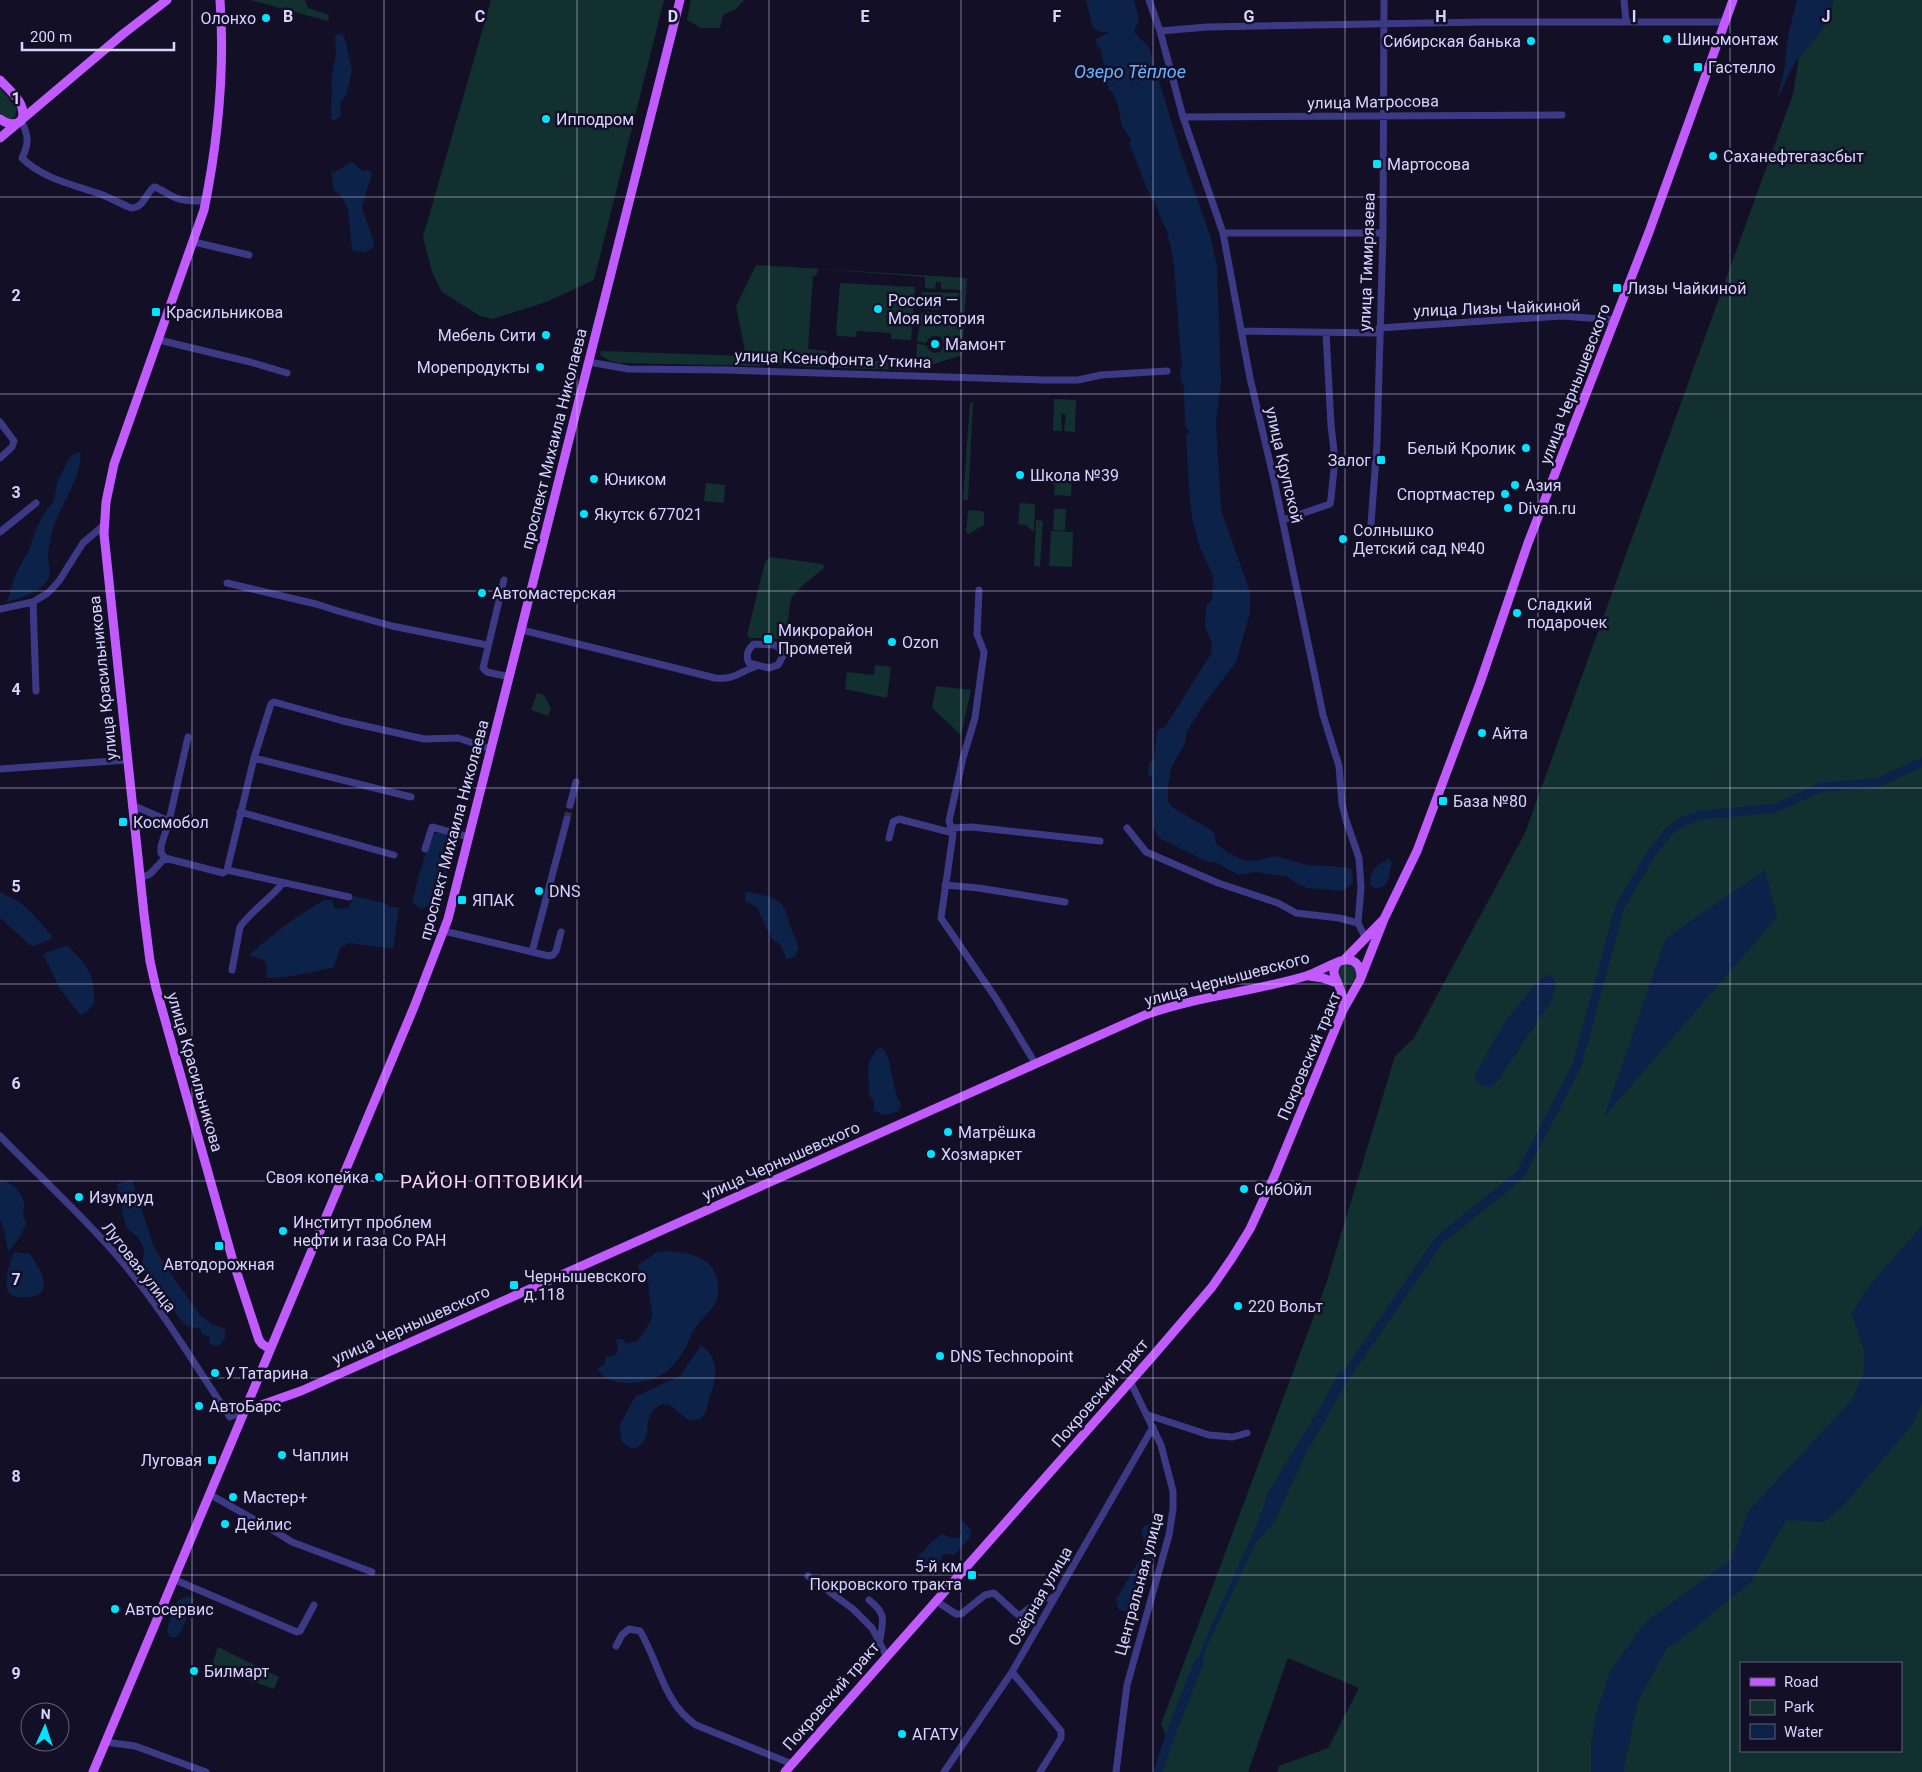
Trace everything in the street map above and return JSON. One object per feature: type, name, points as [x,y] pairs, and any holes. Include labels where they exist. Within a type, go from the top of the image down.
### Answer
[{"type":"main road","points":[[0,138],[123,34],[167,0]]},
{"type":"main road","name":"улица Красильникова","points":[[220,0],[223,41],[221,92],[206,201],[194,242],[114,464],[106,502],[104,525],[106,562],[150,961],[233,1261],[260,1340],[262,1344],[270,1349]]},
{"type":"main road","name":"проспект Михаила Николаева","points":[[93,1772],[417,1001],[444,931],[522,630],[680,0]]},
{"type":"main road","name":"улица Чернышевского","points":[[244,1411],[309,1387],[1145,1015],[1166,1008],[1306,976],[1342,961],[1366,939],[1384,919],[1417,851],[1480,683],[1528,543],[1615,320],[1733,0]]},
{"type":"main road","points":[[0,80],[22,105],[24,114],[21,121]]},
{"type":"main road","points":[[22,105],[43,102]]},
{"type":"main road","points":[[0,119],[11,124],[21,121]]},
{"type":"main road","name":"Покровский тракт","points":[[785,1772],[886,1655],[936,1601],[1212,1287],[1250,1229],[1274,1178],[1343,1010],[1359,979],[1384,919]]},
{"type":"main road","points":[[1306,976],[1323,978],[1338,984],[1350,987],[1359,979],[1361,971],[1358,964],[1352,960],[1342,961],[1334,968],[1333,975],[1338,984],[1343,1010]]},
{"type":"street","name":"улица Тимирязева","points":[[1371,524],[1377,443],[1383,233],[1384,0]]},
{"type":"street","points":[[1624,0],[1626,21]]},
{"type":"street","name":"улица Крупской","points":[[1152,1],[1183,117],[1224,233],[1250,378],[1283,520],[1323,715],[1339,766],[1342,804],[1359,858],[1361,887],[1358,923]]},
{"type":"street","points":[[1160,31],[1207,27],[1626,21],[1725,22]]},
{"type":"street","name":"улица Матросова","points":[[1183,117],[1562,115]]},
{"type":"street","points":[[21,121],[26,129],[28,143],[22,158],[32,168],[41,173],[131,208],[140,206],[149,191],[154,187],[176,198],[190,202],[206,201]]},
{"type":"street","points":[[1224,233],[1383,233]]},
{"type":"street","points":[[194,242],[249,255]]},
{"type":"street","name":"улица Лизы Чайкиной","points":[[1241,331],[1326,332],[1379,330],[1553,316],[1615,320]]},
{"type":"street","points":[[1283,520],[1323,508],[1330,504],[1335,460],[1326,332]]},
{"type":"street","points":[[159,340],[287,373]]},
{"type":"street","name":"улица Ксенофонта Уткина","points":[[589,362],[628,369],[726,370],[1050,380],[1078,380],[1101,375],[1167,371]]},
{"type":"street","points":[[0,422],[14,441],[12,447],[0,458]]},
{"type":"street","points":[[0,532],[36,503]]},
{"type":"street","points":[[0,609],[34,602],[53,588],[64,575],[83,543],[104,525]]},
{"type":"street","points":[[504,580],[483,668],[487,672],[510,677]]},
{"type":"street","points":[[227,583],[316,604],[338,612],[392,626],[487,645]]},
{"type":"street","points":[[979,590],[976,634],[984,652],[975,718],[963,758],[949,821],[951,831],[941,918],[997,1000],[1035,1063]]},
{"type":"street","points":[[34,602],[36,691]]},
{"type":"street","points":[[522,630],[715,678],[727,679],[757,666]]},
{"type":"street","points":[[737,676],[743,668],[748,650],[754,644],[775,645],[782,651],[783,656],[775,667],[757,666],[749,663],[746,658]]},
{"type":"street","points":[[188,737],[161,846],[161,853],[165,858],[218,874],[227,870],[254,758],[271,704],[274,702],[343,721],[424,739],[458,738],[491,749]]},
{"type":"street","points":[[254,758],[410,797]]},
{"type":"street","points":[[0,769],[127,760]]},
{"type":"street","points":[[570,805],[576,782]]},
{"type":"street","points":[[132,805],[168,821]]},
{"type":"street","points":[[240,812],[394,855]]},
{"type":"street","points":[[889,838],[893,822],[899,818],[951,831],[972,827],[1100,841]]},
{"type":"street","points":[[532,952],[567,819]]},
{"type":"street","points":[[425,849],[432,827],[469,838]]},
{"type":"street","points":[[1127,828],[1146,852],[1218,883],[1278,904],[1296,913],[1340,918],[1358,923],[1366,939]]},
{"type":"street","points":[[140,878],[150,874],[165,858]]},
{"type":"street","points":[[227,870],[350,897]]},
{"type":"street","points":[[232,970],[240,927],[244,921],[271,897],[282,883]]},
{"type":"street","points":[[945,886],[979,888],[1065,902]]},
{"type":"street","points":[[444,931],[532,952],[553,955],[556,951],[561,932]]},
{"type":"street","name":"Луговая улица","points":[[0,1136],[88,1224],[120,1259],[142,1287],[230,1417],[244,1411]]},
{"type":"street","name":"Центральная улица","points":[[1116,1772],[1127,1685],[1170,1535],[1173,1509],[1173,1491],[1161,1444],[1130,1381]]},
{"type":"street","points":[[1148,1415],[1209,1435],[1233,1437],[1247,1433]]},
{"type":"street","name":"Озёрная улица","points":[[1040,1772],[1061,1738],[1060,1731],[1012,1672],[1153,1427]]},
{"type":"street","points":[[209,1494],[292,1542],[372,1572]]},
{"type":"street","points":[[808,1576],[853,1609],[872,1628],[880,1640],[886,1655]]},
{"type":"street","points":[[173,1579],[297,1632],[300,1631],[314,1605]]},
{"type":"street","points":[[936,1601],[956,1614],[961,1614],[985,1595],[994,1593],[1020,1616],[1042,1599],[1054,1597]]},
{"type":"street","points":[[869,1600],[880,1609],[883,1615],[880,1640]]},
{"type":"street","points":[[616,1646],[622,1635],[629,1629],[640,1631],[673,1702],[687,1719],[696,1725],[792,1764]]},
{"type":"street","points":[[944,1772],[1012,1672]]},
{"type":"street","points":[[105,1742],[135,1746],[206,1772]]},
{"type":"green space","points":[[250,0],[305,0],[308,8],[329,15],[328,21]]},
{"type":"green space","name":"Ипподром","points":[[491,0],[664,0],[594,280],[546,302],[493,319],[480,316],[442,292],[432,272],[423,237]]},
{"type":"green space","points":[[691,0],[744,0],[736,9],[723,15],[720,28],[701,28],[687,20]]},
{"type":"green space","points":[[1808,0],[1922,0],[1922,1772],[1277,1772],[1279,1766],[1328,1748],[1359,1688],[1288,1658],[1248,1772],[1161,1772],[1168,1740],[1161,1724],[1326,1284],[1395,1056],[1414,1038],[1525,833],[1793,94]]},
{"type":"green space","points":[[0,87],[17,109],[15,117],[11,119],[0,115]]},
{"type":"green space","points":[[756,265],[967,278],[962,355],[934,364],[916,362],[917,344],[926,345],[930,351],[935,353],[940,352],[944,345],[941,337],[937,336],[930,337],[926,343],[917,342],[921,313],[926,312],[925,320],[928,320],[927,312],[961,314],[962,290],[941,289],[941,282],[936,282],[935,289],[925,288],[925,277],[819,269],[816,275],[813,276],[808,349],[827,351],[825,367],[776,364],[759,366],[620,363],[610,361],[601,356],[600,353],[602,351],[746,356],[736,306]]},
{"type":"green space","points":[[840,283],[915,287],[911,340],[891,339],[891,333],[857,331],[856,337],[838,336],[836,333]]},
{"type":"green space","points":[[922,292],[959,293],[959,301],[939,300],[939,310],[924,309],[921,306]]},
{"type":"green space","points":[[834,358],[911,363],[911,370],[835,368]]},
{"type":"green space","points":[[1054,399],[1076,400],[1075,432],[1064,431],[1066,415],[1061,414],[1062,431],[1053,431]]},
{"type":"green space","points":[[970,403],[973,403],[968,500],[963,500]]},
{"type":"green space","points":[[1055,477],[1072,478],[1071,496],[1054,495]]},
{"type":"green space","points":[[706,483],[725,485],[724,503],[704,501]]},
{"type":"green space","points":[[1020,503],[1035,504],[1034,532],[1026,525],[1018,524]]},
{"type":"green space","points":[[1054,509],[1066,509],[1065,531],[1053,530]]},
{"type":"green space","points":[[968,510],[982,511],[984,513],[984,525],[968,534],[966,531]]},
{"type":"green space","points":[[1036,520],[1043,521],[1040,567],[1034,566]]},
{"type":"green space","points":[[1051,531],[1073,532],[1072,567],[1049,566]]},
{"type":"green space","points":[[770,557],[823,564],[824,568],[791,598],[786,635],[781,639],[750,638],[747,635],[765,562]]},
{"type":"green space","points":[[875,665],[891,667],[887,698],[845,689],[847,672],[874,675]]},
{"type":"green space","points":[[936,686],[971,690],[961,735],[932,708]]},
{"type":"green space","points":[[537,693],[544,695],[551,709],[548,716],[531,710]]},
{"type":"green space","points":[[1347,964],[1354,967],[1357,974],[1354,981],[1347,984],[1340,981],[1337,974],[1340,967]]},
{"type":"green space","points":[[218,1647],[279,1677],[274,1689],[211,1667]]},
{"type":"water","name":"Озеро Тёплое","points":[[1086,0],[1134,0],[1139,19],[1134,32],[1149,47],[1181,153],[1210,235],[1217,266],[1221,382],[1216,422],[1221,510],[1250,592],[1250,613],[1236,662],[1205,703],[1187,731],[1185,743],[1172,766],[1168,784],[1168,802],[1174,808],[1214,832],[1216,843],[1228,853],[1246,861],[1275,856],[1308,865],[1352,869],[1353,883],[1343,891],[1307,888],[1279,871],[1269,870],[1239,875],[1217,863],[1206,861],[1159,838],[1153,826],[1152,778],[1148,774],[1149,763],[1154,759],[1157,730],[1165,727],[1211,654],[1212,644],[1205,626],[1206,607],[1212,599],[1213,576],[1199,545],[1192,518],[1186,434],[1190,432],[1185,427],[1184,386],[1180,375],[1183,363],[1181,358],[1174,266],[1170,243],[1167,239],[1169,235],[1154,200],[1152,201],[1129,143],[1131,140],[1122,126],[1118,105],[1112,91],[1109,91],[1100,47],[1097,46],[1096,39],[1110,32],[1100,32],[1093,28]]},
{"type":"water","points":[[1797,0],[1834,0],[1820,33],[1794,64],[1777,99],[1784,71],[1788,36]]},
{"type":"water","points":[[339,33],[345,39],[352,70],[346,96],[340,102],[341,116],[334,121],[331,118],[332,75],[336,53],[335,36]]},
{"type":"water","points":[[351,161],[363,171],[369,170],[372,173],[362,208],[374,242],[373,248],[366,252],[354,251],[352,249],[348,210],[342,197],[334,190],[331,172],[339,170]]},
{"type":"water","points":[[81,453],[80,464],[77,474],[51,535],[48,555],[49,577],[37,590],[7,602],[16,573],[29,550],[36,529],[54,500],[57,482],[71,455]]},
{"type":"water","points":[[444,831],[457,836],[441,893],[432,903],[421,909],[412,903],[418,878],[432,834]]},
{"type":"water","points":[[1389,859],[1392,863],[1387,883],[1381,888],[1376,889],[1370,885],[1371,876],[1377,866]]},
{"type":"water","points":[[1765,870],[1777,917],[1604,1117],[1666,938]]},
{"type":"water","points":[[0,892],[21,903],[33,914],[52,936],[51,939],[34,946],[30,945],[0,918]]},
{"type":"water","points":[[746,892],[771,897],[781,903],[798,944],[795,957],[786,959],[781,946],[771,938],[757,907],[745,901]]},
{"type":"water","points":[[353,896],[385,903],[390,907],[399,907],[393,949],[350,943],[341,947],[333,968],[275,978],[266,978],[267,966],[264,960],[249,955],[285,925],[324,900],[332,900],[334,908],[348,908]]},
{"type":"water","points":[[67,945],[80,958],[88,970],[93,984],[94,1003],[86,1013],[80,1015],[60,989],[43,954]]},
{"type":"water","points":[[1546,975],[1550,975],[1556,982],[1553,998],[1499,1079],[1490,1087],[1484,1087],[1475,1080],[1475,1075],[1504,1023],[1539,980]]},
{"type":"water","points":[[880,1047],[888,1057],[896,1092],[901,1104],[899,1111],[885,1115],[874,1111],[874,1100],[869,1096],[869,1064],[874,1053]]},
{"type":"water","points":[[0,1180],[8,1182],[15,1188],[21,1195],[24,1204],[23,1215],[26,1222],[25,1225],[16,1243],[8,1251],[0,1220]]},
{"type":"water","points":[[132,1180],[154,1247],[164,1264],[200,1315],[212,1324],[225,1329],[226,1335],[217,1346],[210,1344],[209,1336],[203,1335],[200,1329],[187,1326],[181,1320],[153,1286],[149,1273],[142,1267],[144,1249],[137,1236],[128,1230],[125,1223],[117,1184]]},
{"type":"water","points":[[1922,1226],[1922,1403],[1913,1424],[1843,1506],[1824,1522],[1786,1520],[1750,1583],[1675,1644],[1668,1646],[1638,1701],[1623,1772],[1591,1772],[1591,1738],[1593,1737],[1594,1721],[1610,1672],[1645,1622],[1731,1560],[1749,1510],[1852,1400],[1864,1372],[1864,1351],[1852,1314],[1867,1288]]},
{"type":"water","points":[[14,1252],[30,1254],[42,1274],[44,1287],[36,1296],[16,1297],[10,1294],[8,1290],[8,1273]]},
{"type":"water","points":[[657,1252],[681,1252],[696,1256],[709,1265],[714,1271],[718,1282],[716,1302],[699,1322],[680,1356],[666,1372],[650,1380],[640,1382],[629,1383],[610,1380],[602,1375],[597,1368],[604,1365],[606,1357],[616,1355],[618,1350],[616,1339],[632,1343],[642,1335],[652,1318],[647,1281],[640,1272],[638,1265]]},
{"type":"water","points":[[701,1345],[709,1353],[715,1368],[715,1376],[706,1412],[701,1418],[692,1421],[670,1405],[662,1404],[649,1417],[644,1442],[633,1449],[622,1442],[620,1424],[635,1397],[680,1376]]},
{"type":"water","points":[[1339,1372],[1347,1378],[1345,1385],[1306,1453],[1276,1518],[1255,1544],[1199,1668],[1195,1672],[1202,1647],[1256,1527],[1268,1493],[1322,1404]]},
{"type":"water","points":[[962,1520],[971,1530],[970,1538],[954,1555],[943,1554],[933,1576],[915,1560],[930,1543],[942,1534],[959,1538],[962,1532],[960,1527]]},
{"type":"water","points":[[1154,1524],[1158,1531],[1157,1541],[1151,1550],[1152,1562],[1134,1611],[1129,1613],[1118,1609],[1116,1599],[1143,1554],[1145,1544],[1141,1531],[1145,1525]]},
{"type":"water","points":[[189,1596],[191,1599],[195,1598],[180,1634],[176,1637],[170,1637],[167,1632],[168,1626],[176,1604],[179,1600]]},
{"type":"waterway","points":[[1339,1386],[1439,1240],[1520,1175],[1577,1065],[1620,906],[1651,854],[1669,831],[1684,821],[1701,815],[1776,808],[1821,787],[1877,783],[1922,762]]},
{"type":"waterway","points":[[1259,870],[1289,874]]},
{"type":"waterway","points":[[1158,1772],[1169,1738],[1199,1662]]},
{"type":"tunnel","points":[[567,819],[570,805]]},
{"type":"place","name":"Олонхо","points":[[266,18]]},
{"type":"place","name":"Шиномонтаж","points":[[1667,39]]},
{"type":"place","name":"Сибирская банька","points":[[1531,41]]},
{"type":"place","name":"Гастелло","points":[[1698,67]]},
{"type":"place","name":"Ипподром","points":[[546,119]]},
{"type":"place","name":"Саханефтегазсбыт","points":[[1713,156]]},
{"type":"place","name":"Мартосова","points":[[1377,164]]},
{"type":"place","name":"Лизы Чайкиной","points":[[1617,288]]},
{"type":"place","name":"Россия — Моя история","points":[[878,309]]},
{"type":"place","name":"Красильникова","points":[[156,312]]},
{"type":"place","name":"Мебель Сити","points":[[546,335]]},
{"type":"place","name":"Мамонт","points":[[935,344]]},
{"type":"place","name":"Морепродукты","points":[[540,367]]},
{"type":"place","name":"Белый Кролик","points":[[1526,448]]},
{"type":"place","name":"Залог","points":[[1381,460]]},
{"type":"place","name":"Школа №39","points":[[1020,475]]},
{"type":"place","name":"Юником","points":[[594,479]]},
{"type":"place","name":"Азия","points":[[1515,485]]},
{"type":"place","name":"Спортмастер","points":[[1505,494]]},
{"type":"place","name":"Divan.ru","points":[[1508,508]]},
{"type":"place","name":"Якутск 677021","points":[[584,514]]},
{"type":"place","name":"Солнышко Детский сад №40","points":[[1343,539]]},
{"type":"place","name":"Автомастерская","points":[[482,593]]},
{"type":"place","name":"Сладкий подарочек","points":[[1517,613]]},
{"type":"place","name":"Микрорайон Прометей","points":[[768,639]]},
{"type":"place","name":"Ozon","points":[[892,642]]},
{"type":"place","name":"Айта","points":[[1482,733]]},
{"type":"place","name":"База №80","points":[[1443,801]]},
{"type":"place","name":"Космобол","points":[[123,822]]},
{"type":"place","name":"DNS","points":[[539,891]]},
{"type":"place","name":"ЯПАК","points":[[462,900]]},
{"type":"place","name":"Матрёшка","points":[[948,1132]]},
{"type":"place","name":"Хозмаркет","points":[[931,1154]]},
{"type":"place","name":"Своя копейка","points":[[379,1177]]},
{"type":"place","name":"СибОйл","points":[[1244,1189]]},
{"type":"place","name":"Изумруд","points":[[79,1197]]},
{"type":"place","name":"Институт проблем нефти и газа Со РАН","points":[[283,1231]]},
{"type":"place","name":"Автодорожная","points":[[219,1246]]},
{"type":"place","name":"Чернышевского д.118","points":[[514,1285]]},
{"type":"place","name":"220 Вольт","points":[[1238,1306]]},
{"type":"place","name":"DNS Technopoint","points":[[940,1356]]},
{"type":"place","name":"У Татарина","points":[[215,1373]]},
{"type":"place","name":"АвтоБарс","points":[[199,1406]]},
{"type":"place","name":"Чаплин","points":[[282,1455]]},
{"type":"place","name":"Луговая","points":[[212,1460]]},
{"type":"place","name":"Мастер+","points":[[233,1497]]},
{"type":"place","name":"Дейлис","points":[[225,1524]]},
{"type":"place","name":"5-й км Покровского тракта","points":[[972,1575]]},
{"type":"place","name":"Автосервис","points":[[115,1609]]},
{"type":"place","name":"Билмарт","points":[[194,1671]]},
{"type":"place","name":"АГАТУ","points":[[902,1734]]},
{"type":"district","name":"РАЙОН ОПТОВИКИ","points":[[492,1181]]}]
